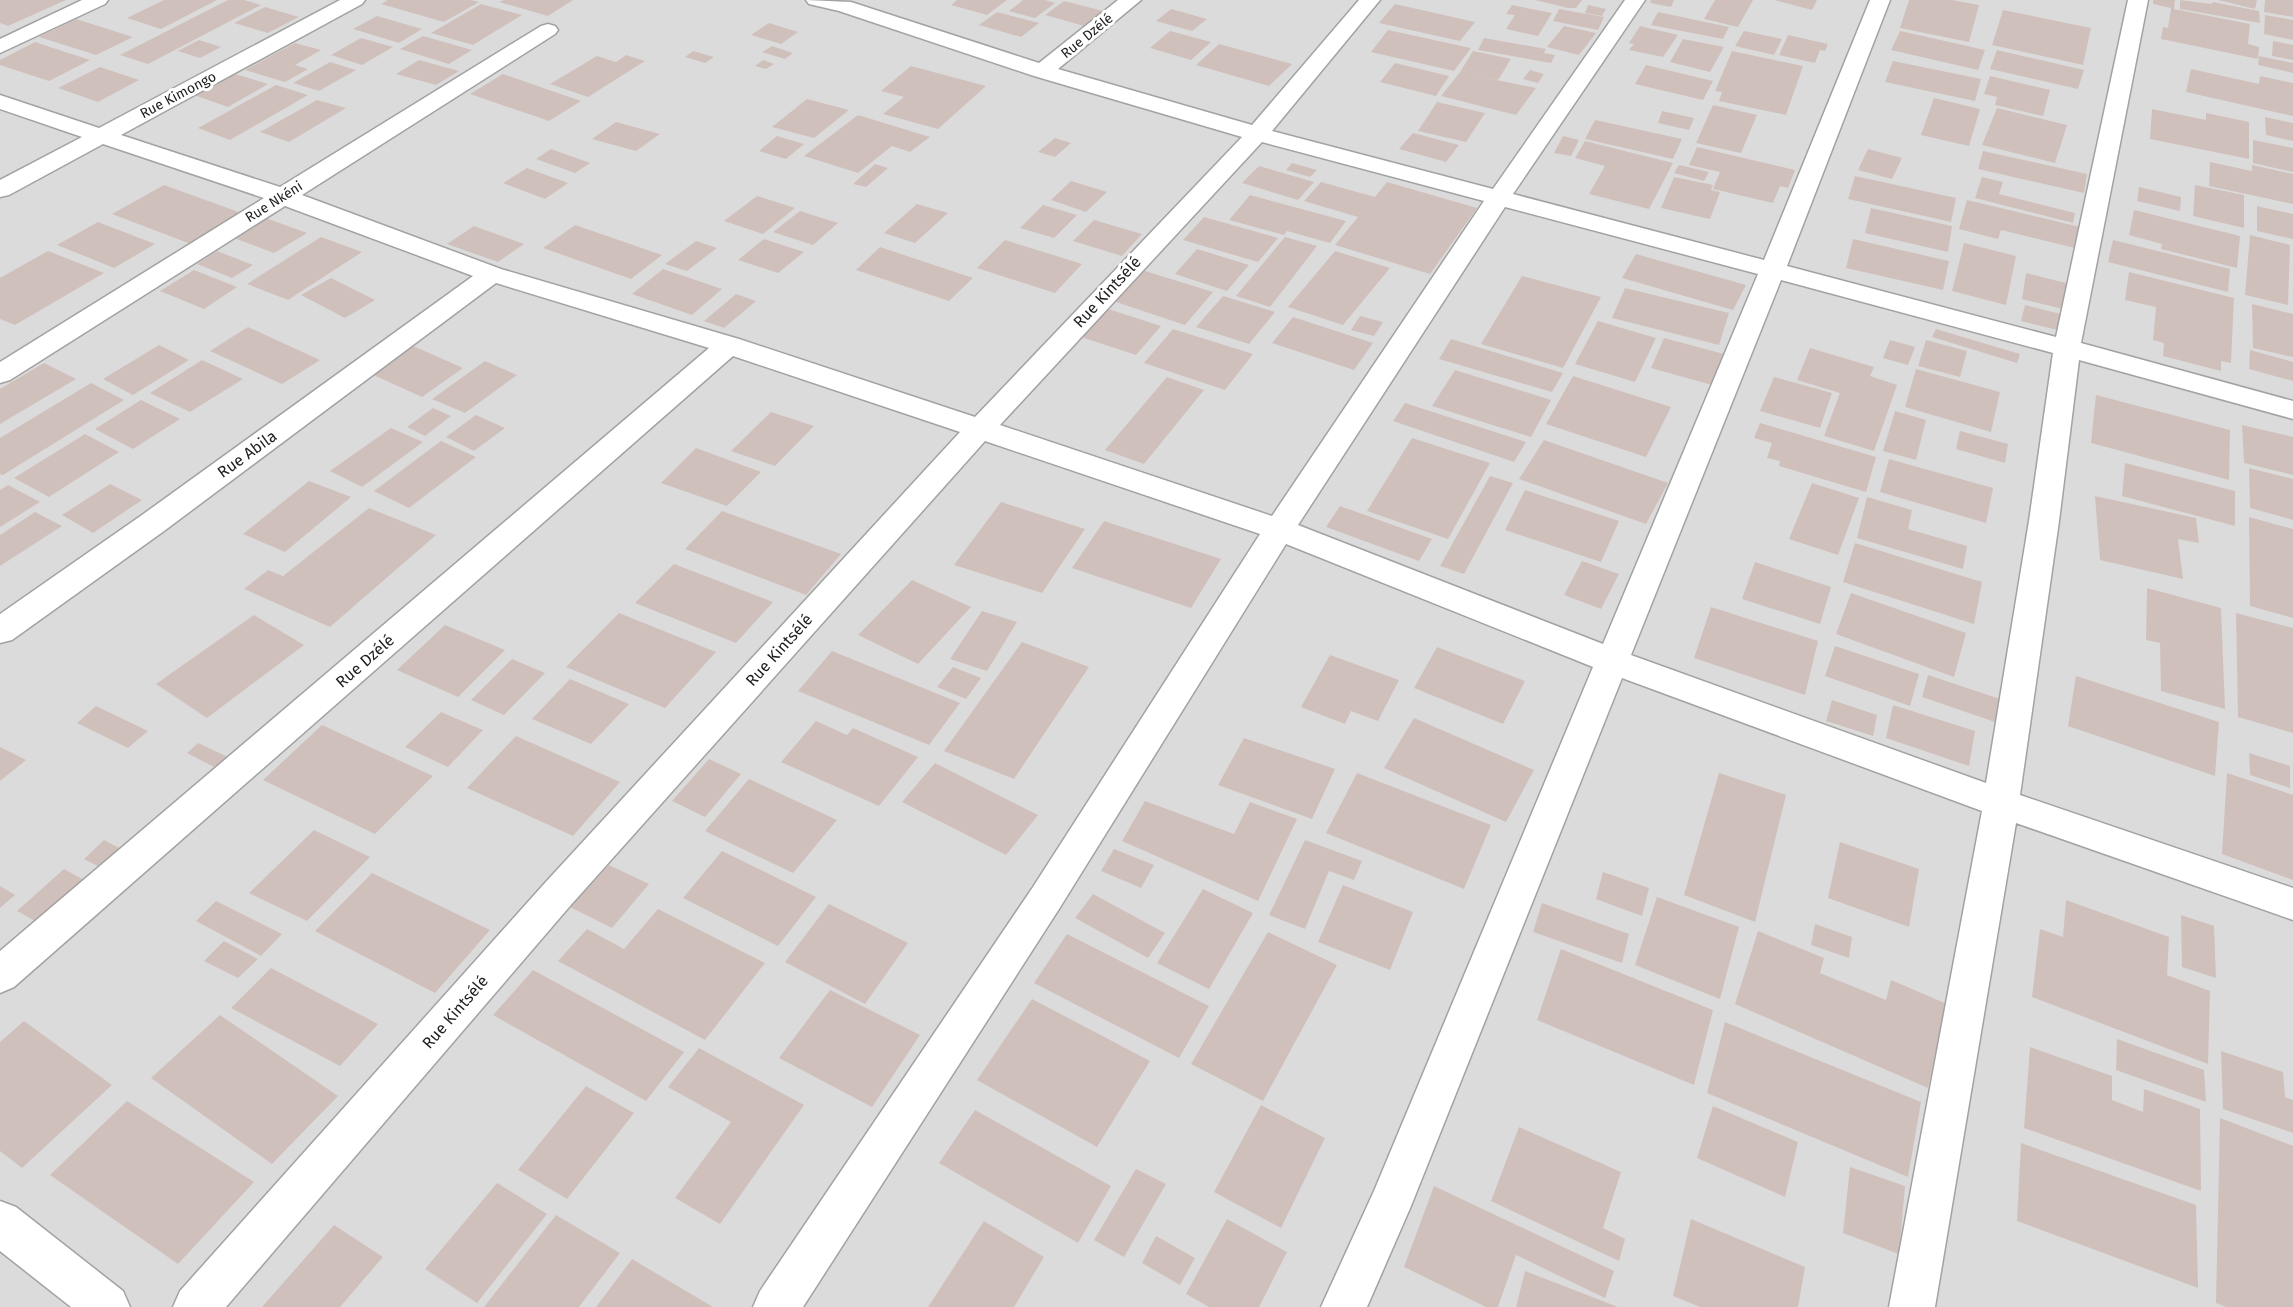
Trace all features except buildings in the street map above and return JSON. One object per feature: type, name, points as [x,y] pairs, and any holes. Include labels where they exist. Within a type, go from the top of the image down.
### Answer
[{"type":"street","points":[[0,47],[98,0]]},
{"type":"street","name":"Rue Kimongo","points":[[0,190],[355,0]]},
{"type":"street","points":[[816,0],[849,3],[1042,71],[1257,134],[2293,410]]},
{"type":"street","name":"Rue Dzélé","points":[[1042,71],[1131,0]]},
{"type":"street","name":"Rue Kintsélé","points":[[196,1307],[557,895],[979,430],[1257,134],[1370,0]]},
{"type":"street","points":[[776,1307],[1046,898],[1279,529],[1499,197],[1635,0]]},
{"type":"street","points":[[1344,1307],[1389,1206],[1709,429],[1880,0]]},
{"type":"street","points":[[1912,1307],[2001,803],[2044,521],[2067,348],[2138,0]]},
{"type":"street","name":"Rue Nkéni","points":[[0,374],[548,30]]},
{"type":"street","points":[[0,102],[282,196],[492,274],[729,345],[1279,529],[1612,661],[2001,803],[2293,904]]},
{"type":"street","name":"Rue Abila","points":[[0,632],[153,523],[492,274]]},
{"type":"street","name":"Rue Dzélé","points":[[0,975],[461,579],[729,345]]},
{"type":"street","points":[[0,1223],[107,1307]]},
{"type":"shaded area","points":[[0,0],[2293,0],[2293,1307],[0,1307]]}]
